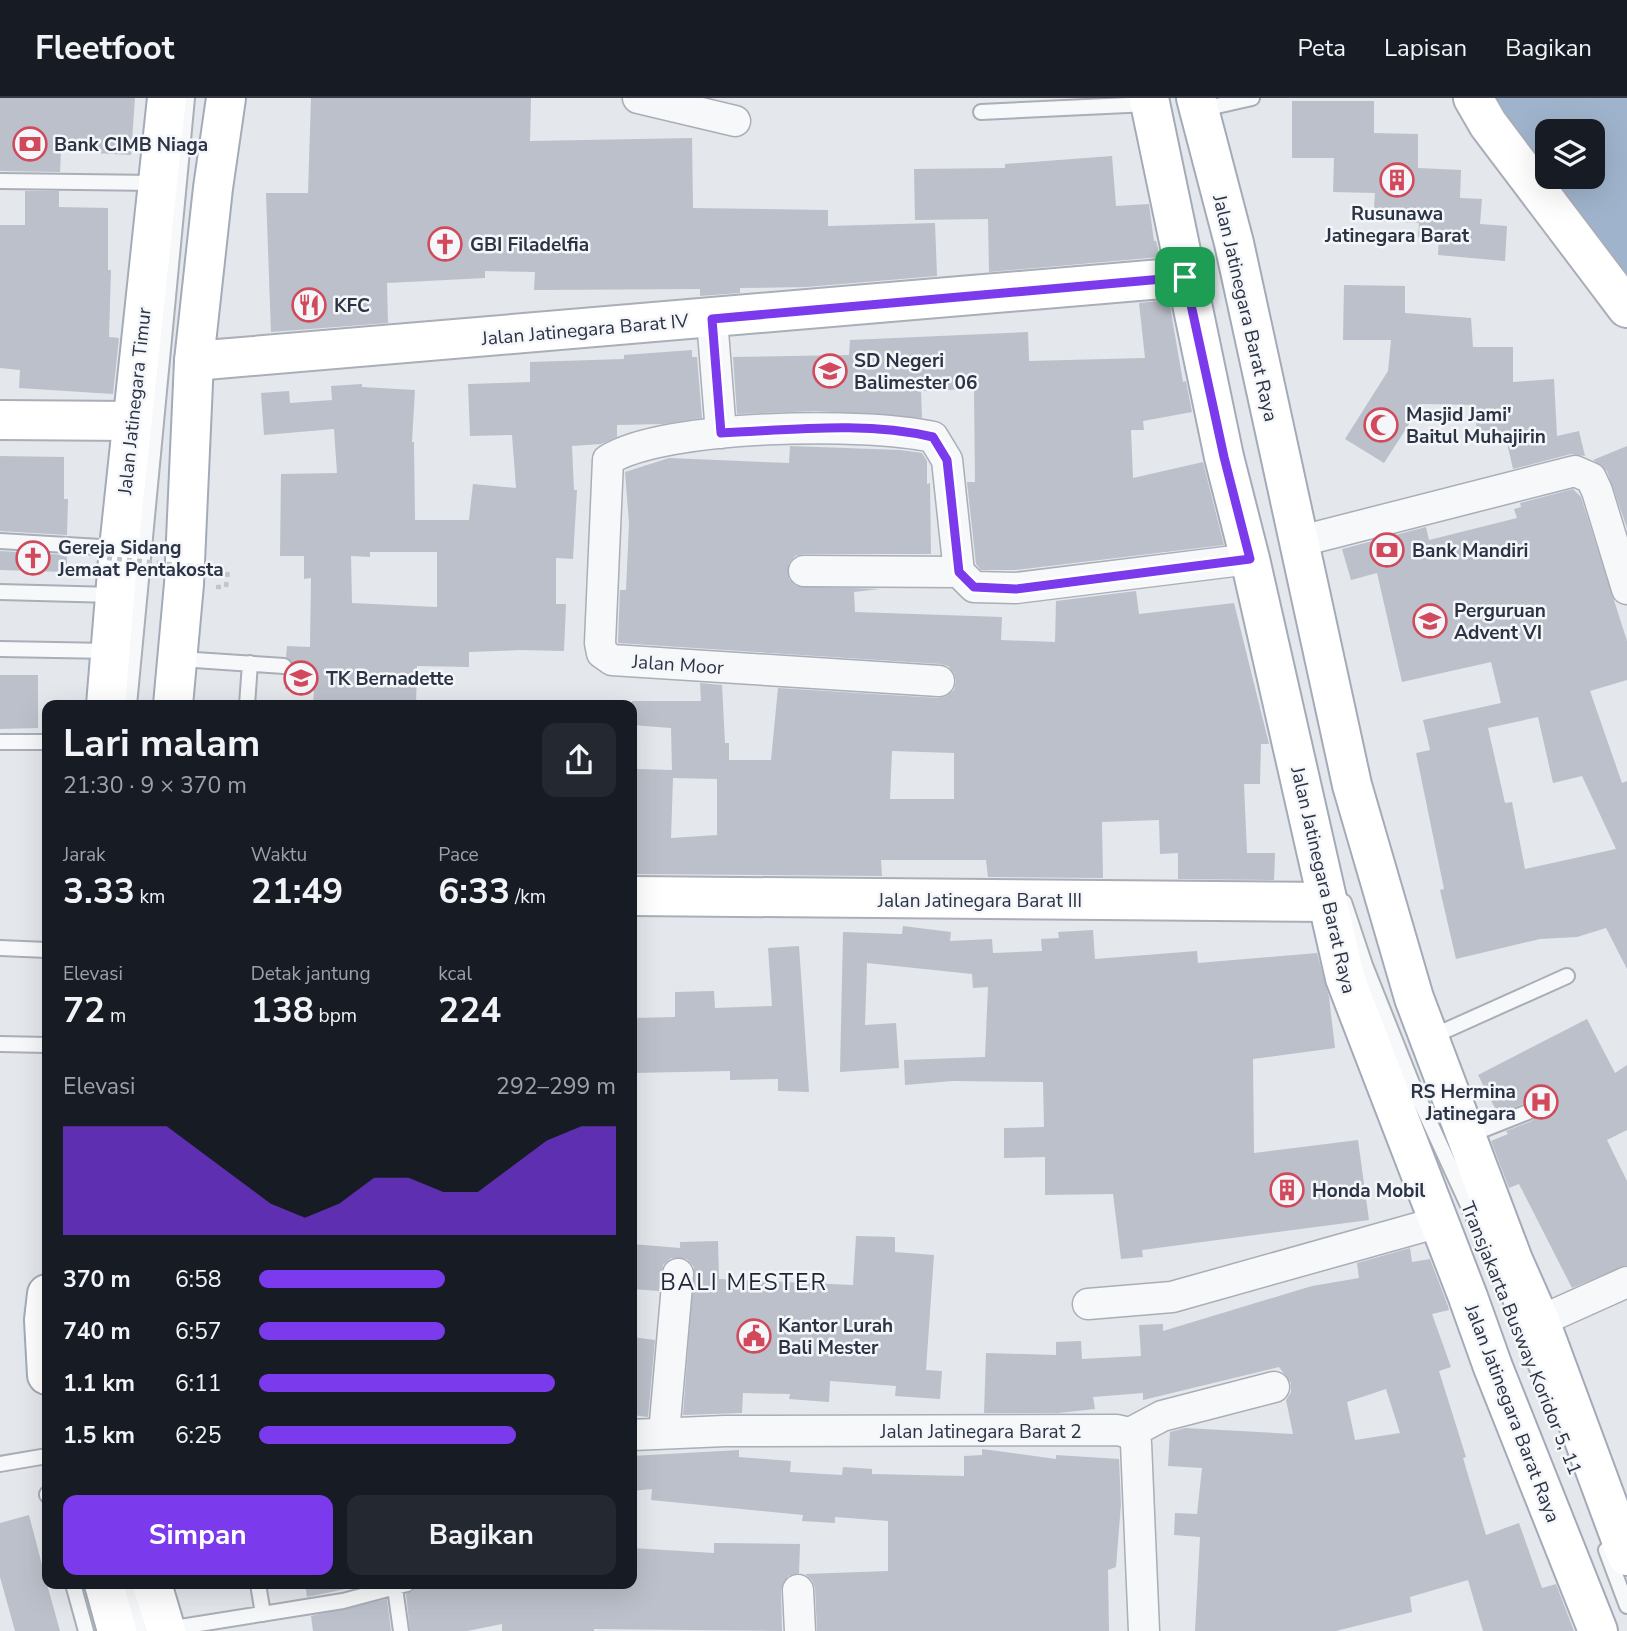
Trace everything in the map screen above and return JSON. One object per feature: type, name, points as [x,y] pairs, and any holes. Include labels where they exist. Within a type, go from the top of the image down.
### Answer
[{"type":"main road","name":"Jalan Jatinegara Timur","points":[[166,98],[183,185],[194,361],[184,584],[173,700]]},
{"type":"main road","name":"Jalan Jatinegara Timur","points":[[106,700],[114,567],[133,421],[183,185],[226,98]]},
{"type":"main road","points":[[1473,98],[1488,124],[1627,308]]},
{"type":"main road","name":"Jalan Jatinegara Barat Raya","points":[[1172,102],[1185,277],[1224,457],[1270,550],[1352,785],[1427,1039],[1513,1260],[1541,1321],[1607,1510],[1627,1556]]},
{"type":"main road","name":"Jalan Jatinegara Barat Raya","points":[[1172,102],[1234,243],[1270,550],[1328,902],[1345,978],[1493,1367],[1598,1631]]},
{"type":"main road","name":"Jalan Jatinegara Barat IV","points":[[194,361],[1185,277]]},
{"type":"main road","points":[[0,420],[133,421]]},
{"type":"main road","name":"Jalan Jatinegara Barat III","points":[[637,896],[1328,902]]},
{"type":"main road","points":[[105,1589],[117,1631]]},
{"type":"main road","points":[[153,1589],[157,1630]]},
{"type":"street","points":[[638,98],[735,121]]},
{"type":"street","points":[[712,319],[721,433]]},
{"type":"street","name":"Jalan Moor","points":[[939,681],[611,660],[602,653],[600,643],[608,460],[639,446],[721,433],[840,427],[905,430],[933,437],[947,460],[959,572]]},
{"type":"street","points":[[804,571],[959,572],[974,587],[1016,589],[1270,550],[1575,471],[1591,478],[1597,491],[1627,589]]},
{"type":"street","points":[[1088,1304],[1172,1297],[1439,1222]]},
{"type":"street","points":[[664,1433],[678,1274]]},
{"type":"street","points":[[1541,1321],[1627,1282]]},
{"type":"street","points":[[1144,1631],[1136,1443],[1130,1433],[1162,1416],[1274,1387]]},
{"type":"street","name":"Jalan Jatinegara Barat 2","points":[[637,1435],[1117,1430],[1130,1433]]},
{"type":"street","points":[[798,1590],[800,1631]]},
{"type":"lane","points":[[130,700],[183,185],[187,98]]},
{"type":"lane","points":[[981,112],[1252,98]]},
{"type":"lane","points":[[1172,102],[1193,247],[1220,363]]},
{"type":"lane","points":[[0,181],[183,185]]},
{"type":"lane","points":[[0,541],[114,567]]},
{"type":"lane","points":[[1270,550],[1275,602]]},
{"type":"lane","points":[[0,592],[114,567]]},
{"type":"lane","points":[[0,649],[110,651]]},
{"type":"lane","points":[[177,659],[284,666]]},
{"type":"lane","points":[[247,700],[250,663]]},
{"type":"lane","name":"Transjakarta Busway Koridor 5, 11","points":[[1299,707],[1339,889],[1365,965],[1414,1088],[1496,1266],[1550,1404]]},
{"type":"lane","points":[[1,742],[42,742]]},
{"type":"lane","points":[[0,948],[42,950]]},
{"type":"lane","points":[[1427,1039],[1567,976]]},
{"type":"lane","points":[[0,1044],[42,1045]]},
{"type":"lane","points":[[1466,1137],[1528,1112]]},
{"type":"lane","points":[[0,1464],[42,1457]]},
{"type":"lane","points":[[1607,1510],[1627,1606]]},
{"type":"lane","points":[[74,1589],[86,1631]]},
{"type":"lane","points":[[129,1589],[157,1630],[344,1601],[390,1589]]},
{"type":"lane","points":[[259,1589],[263,1614]]},
{"type":"lane","points":[[401,1589],[401,1631]]},
{"type":"path","points":[[114,567],[225,569]]},
{"type":"water","points":[[1487,98],[1627,98],[1627,290],[1553,189],[1605,189],[1605,119],[1535,119],[1535,164]]},
{"type":"building","points":[[0,98],[135,98],[131,155],[61,151],[60,172],[0,171]]},
{"type":"building","points":[[311,98],[531,98],[530,141],[692,138],[693,208],[828,210],[828,226],[935,223],[937,276],[806,287],[740,288],[740,293],[700,296],[700,289],[534,290],[535,272],[485,271],[485,278],[387,283],[388,323],[271,332],[266,193],[308,193]]},
{"type":"building","name":"Rusunawa Jatinegara Barat","points":[[1292,101],[1374,101],[1374,133],[1418,134],[1418,168],[1461,170],[1460,198],[1482,199],[1480,224],[1507,226],[1505,261],[1438,255],[1439,238],[1418,237],[1419,223],[1373,221],[1375,193],[1333,192],[1334,158],[1292,158]]},
{"type":"building","points":[[1112,156],[1116,206],[1149,204],[1154,241],[1160,257],[989,272],[988,219],[915,220],[914,169],[1005,168],[1005,164]]},
{"type":"building","points":[[25,191],[59,191],[59,207],[108,208],[108,270],[111,270],[109,337],[119,338],[113,394],[19,388],[20,370],[0,368],[0,225],[25,225]]},
{"type":"building","name":"Rusunawa Jatinegara Barat","points":[[1344,285],[1405,286],[1405,313],[1471,318],[1473,347],[1513,347],[1513,382],[1554,379],[1557,436],[1579,431],[1585,456],[1571,454],[1513,469],[1505,434],[1477,436],[1475,405],[1422,404],[1384,463],[1345,439],[1388,371],[1391,340],[1343,340]]},
{"type":"building","points":[[1169,300],[1183,382],[1186,381],[1192,412],[1143,421],[1144,430],[1131,430],[1133,478],[1203,462],[1224,545],[1015,570],[981,570],[976,564],[967,482],[975,482],[974,389],[921,391],[922,418],[817,411],[737,414],[733,357],[849,355],[850,340],[1028,332],[1029,361],[1145,358],[1139,303]]},
{"type":"building","points":[[692,350],[692,357],[697,357],[702,418],[663,424],[617,425],[617,437],[601,444],[572,446],[574,490],[577,490],[573,559],[556,558],[556,604],[566,604],[564,651],[469,652],[469,667],[417,666],[416,700],[313,700],[314,691],[285,689],[286,675],[292,672],[294,666],[286,657],[287,646],[310,647],[311,578],[304,579],[304,556],[280,556],[281,474],[337,473],[334,429],[264,435],[261,393],[289,391],[290,403],[332,400],[331,386],[362,384],[362,387],[415,390],[412,442],[415,520],[469,520],[473,484],[516,488],[512,435],[470,436],[468,384],[530,382],[530,362],[624,359],[624,355]],"holes":[[[370,552],[437,552],[437,607],[352,603],[351,556],[370,557]]]},
{"type":"building","points":[[790,446],[922,453],[927,461],[927,484],[930,483],[931,554],[804,554],[795,556],[789,563],[789,579],[796,586],[880,589],[854,592],[855,612],[1002,617],[1001,640],[1055,642],[1056,601],[1136,591],[1139,614],[1234,603],[1269,744],[1261,744],[1260,784],[1244,784],[1247,853],[1275,853],[1274,880],[1178,879],[1178,853],[1160,854],[1159,820],[1102,822],[1103,878],[988,877],[986,860],[881,860],[882,876],[637,874],[637,769],[672,770],[671,728],[637,725],[637,701],[701,701],[700,683],[722,685],[725,743],[729,743],[729,760],[771,760],[778,688],[938,698],[947,696],[954,690],[956,681],[948,666],[940,664],[618,643],[620,590],[626,590],[629,523],[625,472],[669,458],[789,463]],"holes":[[[892,751],[954,753],[954,799],[890,799]],[[673,778],[717,779],[717,835],[671,838]]]},
{"type":"building","points":[[1627,446],[1627,528],[1607,471],[1593,460]]},
{"type":"building","points":[[0,456],[64,457],[64,499],[68,499],[67,535],[0,531]]},
{"type":"building","points":[[1573,489],[1581,497],[1627,641],[1627,680],[1590,691],[1622,783],[1627,781],[1627,969],[1606,928],[1577,937],[1540,939],[1456,959],[1440,890],[1444,889],[1416,753],[1430,750],[1423,720],[1501,703],[1491,662],[1402,682],[1377,573],[1351,580],[1342,549],[1426,527],[1429,540],[1517,518],[1514,509],[1521,507],[1520,503]],"holes":[[[1538,717],[1553,783],[1582,776],[1616,849],[1525,869],[1512,802],[1505,803],[1488,728]]]},
{"type":"building","name":"Gereja Sidang Jemaat Pentakosta","points":[[0,551],[67,555],[67,572],[0,570]]},
{"type":"building","points":[[0,675],[38,675],[38,728],[0,729]]},
{"type":"building","points":[[903,926],[951,932],[950,941],[992,939],[993,953],[1042,951],[1041,939],[1059,938],[1058,932],[1093,930],[1095,959],[1197,951],[1198,963],[1317,953],[1329,997],[1335,1048],[1253,1059],[1254,1153],[1358,1140],[1369,1220],[1142,1250],[1143,1257],[1121,1259],[1113,1194],[1045,1195],[1045,1157],[1004,1158],[1004,1128],[1044,1127],[1043,1082],[953,1081],[905,1085],[904,1060],[985,1057],[988,987],[973,988],[972,974],[867,963],[865,1025],[896,1023],[899,1068],[840,1072],[843,932],[902,934]]},
{"type":"building","points":[[799,946],[809,1092],[778,1091],[778,1079],[730,1080],[730,1071],[637,1073],[637,1018],[675,1017],[675,992],[714,991],[715,1008],[772,1006],[768,948]]},
{"type":"building","points":[[1587,1019],[1615,1073],[1627,1065],[1627,1130],[1607,1140],[1627,1181],[1627,1265],[1572,1288],[1519,1184],[1509,1188],[1491,1141],[1508,1134],[1506,1131],[1532,1121],[1537,1114],[1537,1108],[1533,1104],[1525,1103],[1498,1114],[1478,1075]]},
{"type":"building","points":[[856,1236],[895,1237],[895,1252],[934,1255],[926,1370],[942,1371],[940,1399],[895,1396],[896,1386],[830,1381],[829,1402],[789,1399],[790,1394],[743,1393],[742,1413],[683,1415],[694,1267],[687,1259],[671,1258],[663,1265],[659,1291],[637,1289],[637,1244],[680,1248],[680,1242],[718,1241],[719,1279],[853,1285]]},
{"type":"building","points":[[1410,1248],[1412,1262],[1430,1259],[1449,1310],[1432,1314],[1451,1367],[1439,1371],[1466,1457],[1463,1458],[1486,1535],[1519,1523],[1542,1588],[1556,1584],[1574,1631],[1483,1631],[1468,1580],[1410,1597],[1412,1612],[1336,1631],[1195,1631],[1200,1537],[1174,1535],[1175,1513],[1197,1514],[1202,1468],[1168,1466],[1170,1432],[1185,1428],[1293,1434],[1286,1400],[1291,1392],[1291,1383],[1279,1367],[1143,1400],[1143,1393],[1093,1397],[1095,1409],[1058,1413],[984,1413],[986,1353],[1056,1355],[1056,1342],[1081,1341],[1082,1359],[1141,1356],[1139,1325],[1163,1324],[1163,1331],[1312,1286],[1359,1278],[1357,1263]],"holes":[[[1386,1389],[1400,1433],[1355,1440],[1347,1402]]]},
{"type":"building","points":[[637,1338],[655,1340],[648,1417],[637,1416]]},
{"type":"building","points":[[982,1449],[1056,1459],[1056,1455],[1119,1459],[1121,1504],[1116,1567],[1108,1570],[1109,1631],[817,1631],[815,1588],[812,1580],[805,1574],[888,1571],[888,1521],[835,1517],[835,1523],[802,1521],[803,1515],[651,1500],[652,1489],[637,1490],[637,1456],[739,1450],[739,1457],[791,1461],[790,1472],[842,1475],[843,1467],[872,1469],[872,1474],[964,1476],[964,1456],[982,1455]]},
{"type":"building","points":[[29,1515],[42,1564],[42,1589],[49,1589],[60,1631],[15,1631],[0,1577],[0,1523]]},
{"type":"building","points":[[714,1543],[800,1544],[799,1573],[788,1576],[781,1590],[782,1631],[502,1631],[502,1624],[467,1631],[410,1631],[406,1594],[414,1589],[637,1589],[637,1548],[714,1553]]},
{"type":"building","points":[[306,1589],[346,1589],[307,1597]]},
{"type":"building","points":[[387,1599],[391,1631],[313,1631],[311,1616]]},
{"type":"place","name":"Bank CIMB Niaga","points":[[30,144]]},
{"type":"place","name":"Rusunawa Jatinegara Barat","points":[[1397,180]]},
{"type":"place","name":"GBI Filadelfia","points":[[445,244]]},
{"type":"place","name":"KFC","points":[[309,305]]},
{"type":"place","name":"SD Negeri Balimester 06","points":[[830,371]]},
{"type":"place","name":"Masjid Jami' Baitul Muhajirin","points":[[1381,425]]},
{"type":"place","name":"Bank Mandiri","points":[[1387,550]]},
{"type":"place","name":"Gereja Sidang Jemaat Pentakosta","points":[[33,558]]},
{"type":"place","name":"Perguruan Advent VI","points":[[1430,621]]},
{"type":"place","name":"TK Bernadette","points":[[301,678]]},
{"type":"place","name":"RS Hermina Jatinegara","points":[[1541,1102]]},
{"type":"place","name":"Honda Mobil","points":[[1287,1190]]},
{"type":"place","name":"Kantor Lurah Bali Mester","points":[[754,1336]]},
{"type":"district","name":"BALI MESTER","points":[[744,1282]]},
{"type":"route","points":[[1185,277],[1224,457],[1250,559],[1016,589],[974,587],[959,572],[947,460],[933,437],[905,430],[840,427],[721,433],[712,319],[1185,277]]}]
